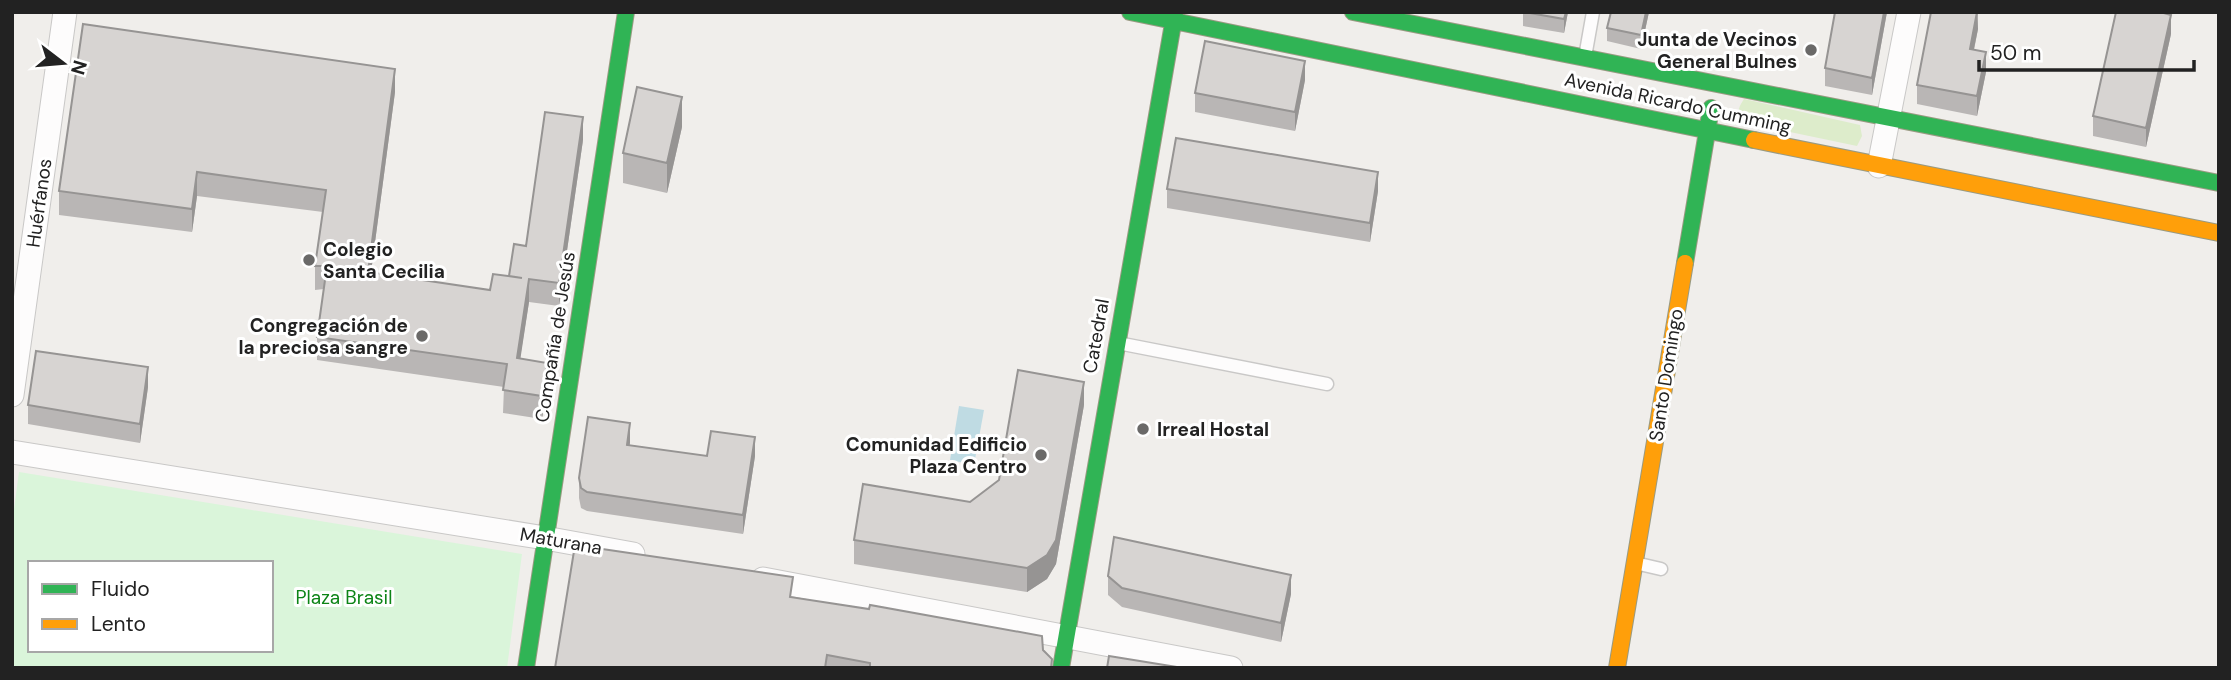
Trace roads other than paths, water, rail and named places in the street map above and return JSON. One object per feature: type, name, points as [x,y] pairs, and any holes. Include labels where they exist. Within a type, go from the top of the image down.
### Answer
[{"type":"main road","name":"Compañía de Jesús","points":[[526,668],[626,12]]},
{"type":"main road","name":"Avenida Ricardo Cumming","points":[[1130,12],[1174,17],[1880,166],[2219,233]]},
{"type":"main road","name":"Avenida Ricardo Cumming","points":[[1353,12],[2219,183]]},
{"type":"main road","name":"Catedral","points":[[1061,668],[1174,17]]},
{"type":"main road","name":"Santo Domingo","points":[[1617,668],[1716,83]]},
{"type":"street","name":"Huérfanos","points":[[12,395],[65,12]]},
{"type":"street","points":[[1880,166],[1909,12]]},
{"type":"street","name":"Maturana","points":[[12,452],[545,538],[660,560]]},
{"type":"street","points":[[741,575],[1231,668]]},
{"type":"lane","points":[[1585,57],[1593,12]]},
{"type":"lane","points":[[1116,343],[1327,384]]},
{"type":"lane","points":[[1634,563],[1661,569]]},
{"type":"water","points":[[959,406],[984,410],[974,465],[950,460]]},
{"type":"place","name":"Junta de Vecinos General Bulnes","points":[[1811,50]]},
{"type":"place","name":"Colegio Santa Cecilia","points":[[309,260]]},
{"type":"place","name":"Congregación de la preciosa sangre","points":[[422,336]]},
{"type":"place","name":"Irreal Hostal","points":[[1143,429]]},
{"type":"place","name":"Comunidad Edificio Plaza Centro","points":[[1041,455]]},
{"type":"park label","name":"Plaza Brasil","points":[[344,597]]}]
